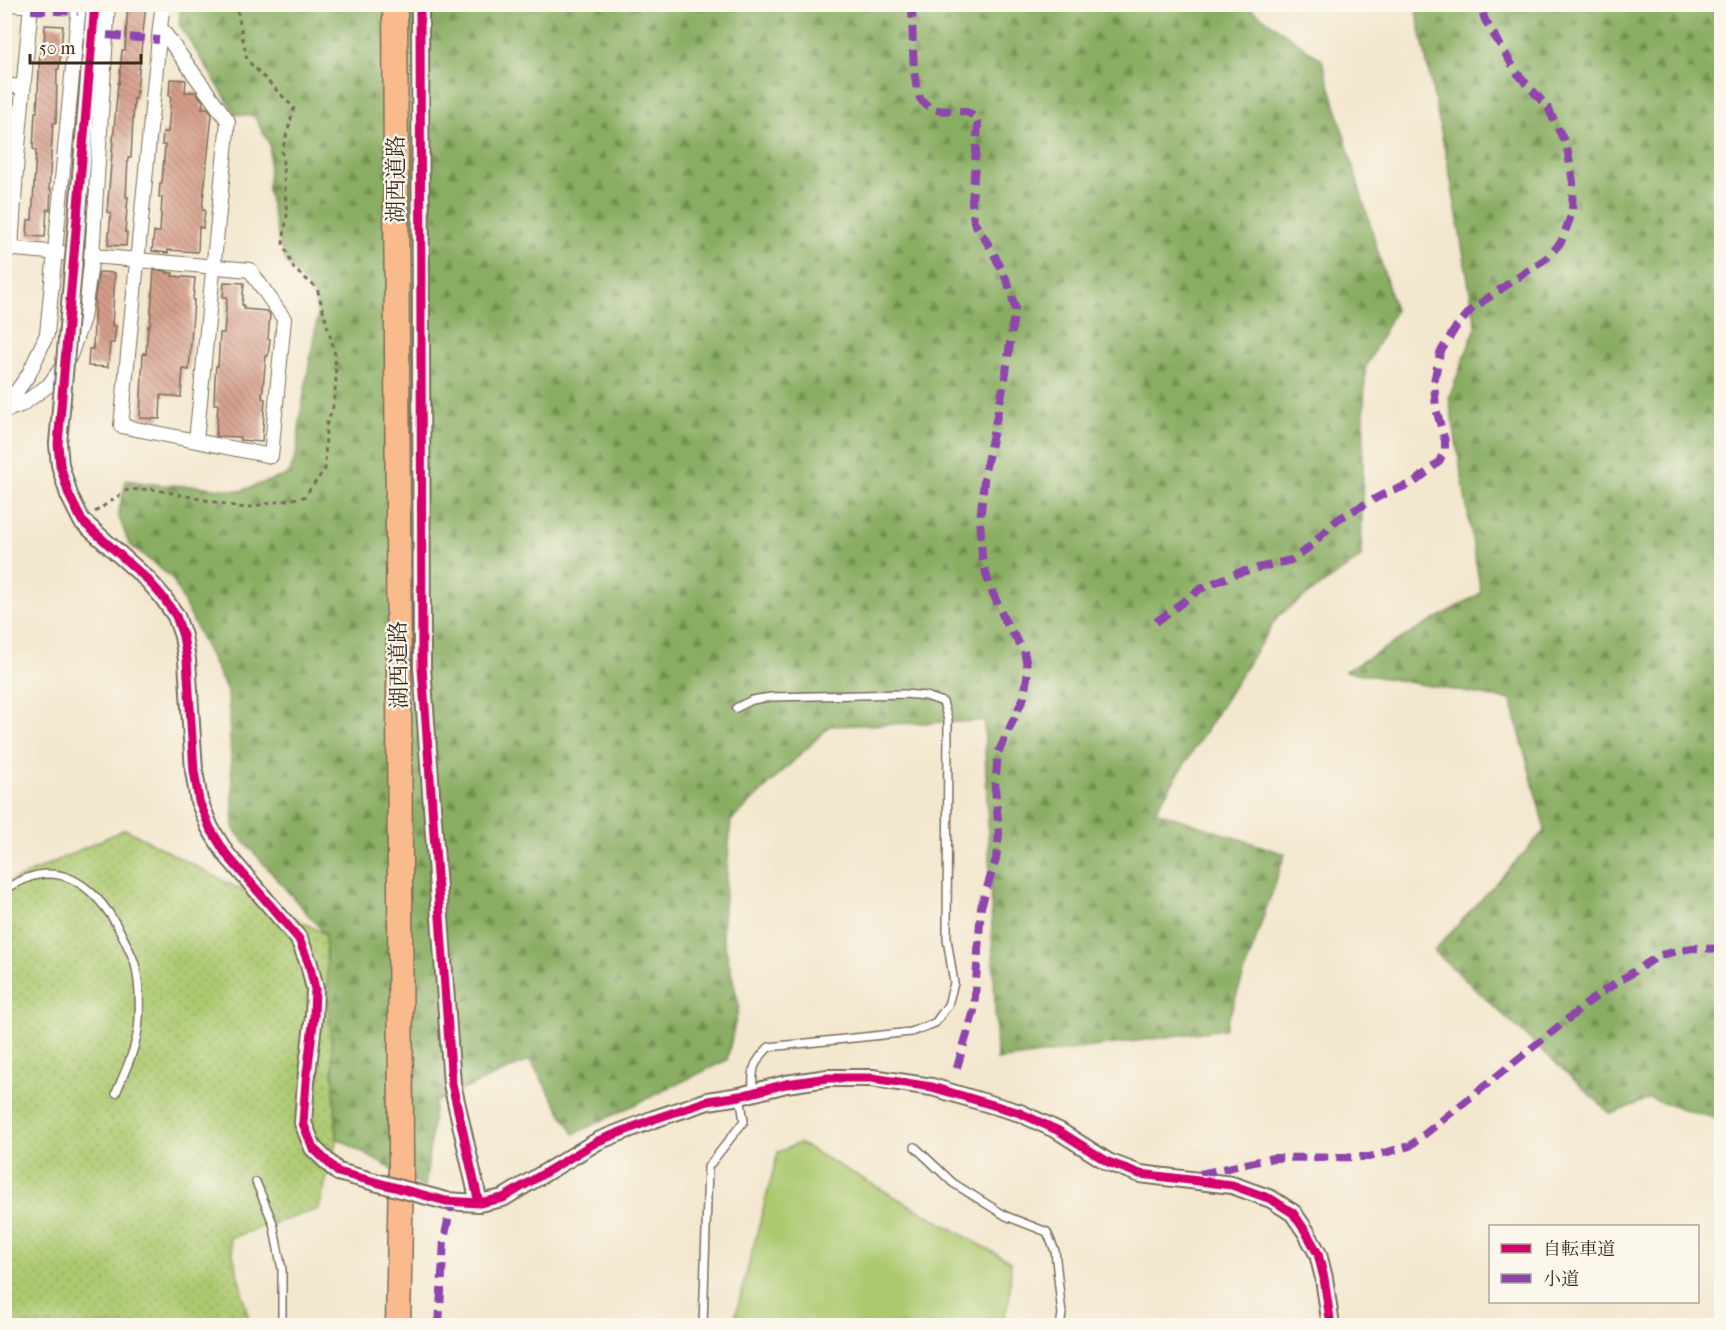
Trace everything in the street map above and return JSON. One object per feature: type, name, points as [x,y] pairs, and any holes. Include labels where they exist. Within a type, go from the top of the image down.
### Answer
[{"type":"highway","name":"湖西道路","points":[[379,4],[385,1326]]},
{"type":"highway","name":"湖西道路","points":[[394,4],[401,1170],[398,1326]]},
{"type":"street","points":[[12,4],[31,5],[23,87],[10,168],[8,248],[55,253],[138,260],[213,266],[250,270],[284,319],[271,456],[121,426],[138,260],[160,27],[163,4]]},
{"type":"street","points":[[4,410],[29,374],[47,334],[79,4]]},
{"type":"street","points":[[94,4],[58,444],[60,465],[69,495],[82,521],[147,579],[176,616],[183,636],[187,660],[194,771],[199,801],[210,828],[225,854],[299,939],[309,964],[315,988],[314,1016],[303,1123],[313,1148],[339,1172],[446,1201],[479,1203],[503,1198],[598,1141],[708,1101],[786,1084],[828,1078],[872,1078],[932,1087],[1020,1113],[1059,1131],[1108,1162],[1140,1174],[1233,1185],[1271,1199],[1293,1214],[1318,1254],[1331,1326]]},
{"type":"street","points":[[4,410],[21,405],[49,385],[70,357],[83,318],[92,256],[108,4]]},
{"type":"street","points":[[420,4],[422,667],[452,1084],[479,1203]]},
{"type":"street","points":[[160,27],[228,121],[196,441]]},
{"type":"street","points":[[4,85],[23,87]]},
{"type":"lane","points":[[703,1326],[708,1167],[744,1122],[746,1094],[752,1070],[758,1058],[769,1047],[911,1032],[935,1023],[948,1005],[954,983],[947,939],[948,720],[943,702],[926,696],[905,694],[771,697],[752,700],[736,708]]},
{"type":"lane","points":[[4,890],[39,875],[64,876],[79,883],[101,901],[120,929],[135,962],[139,1020],[133,1053],[116,1093]]},
{"type":"lane","points":[[915,1147],[953,1183],[1006,1216],[1047,1232],[1055,1251],[1062,1314],[1060,1326]]},
{"type":"lane","points":[[256,1182],[273,1222],[282,1270],[282,1326]]},
{"type":"path","points":[[82,521],[127,490],[152,489],[244,508],[304,497],[325,469],[326,426],[333,407],[336,381],[335,354],[317,288],[294,268],[283,243],[287,216],[282,151],[294,108],[247,60],[236,4]]},
{"type":"green space","points":[[181,5],[1249,5],[1251,9],[1322,60],[1395,310],[1365,369],[1361,557],[1278,616],[1155,811],[1285,854],[1225,1029],[997,1060],[984,721],[830,726],[731,821],[722,933],[739,1005],[727,1060],[574,1134],[530,1060],[435,1102],[425,1188],[337,1138],[325,934],[234,830],[228,693],[172,578],[129,544],[118,514],[126,480],[240,491],[289,474],[297,452],[300,417],[318,314],[314,295],[287,264],[280,245],[268,191],[270,145],[254,116],[236,114],[179,24]]},
{"type":"green space","points":[[1415,5],[1721,5],[1721,1120],[1649,1099],[1611,1114],[1434,951],[1545,830],[1511,700],[1345,671],[1481,593],[1449,398],[1476,327],[1450,175]]},
{"type":"green space","points":[[125,829],[325,934],[337,1138],[319,1209],[229,1238],[250,1325],[5,1325],[4,885]]},
{"type":"green space","points":[[799,1143],[1011,1262],[1010,1296],[1002,1325],[733,1325],[778,1152]]},
{"type":"building","points":[[128,4],[146,4],[136,99],[134,99],[131,158],[128,158],[126,246],[108,245],[111,213],[107,212],[118,83],[122,50],[125,50]]},
{"type":"building","points":[[45,25],[63,26],[59,69],[57,69],[56,123],[53,123],[50,210],[47,209],[45,237],[27,236],[28,220],[32,220],[36,150],[33,149],[35,112],[37,112],[40,52],[44,52]]},
{"type":"building","points":[[170,79],[186,80],[185,92],[196,92],[203,101],[202,108],[208,108],[212,115],[202,210],[205,210],[203,228],[199,227],[198,252],[152,251],[154,232],[160,232],[162,197],[159,197],[165,145],[162,145],[163,132],[168,132]]},
{"type":"building","points":[[154,270],[173,273],[172,276],[195,278],[189,370],[183,369],[181,397],[161,395],[160,419],[140,418],[143,353],[146,354],[148,326],[150,326]]},
{"type":"building","points":[[99,272],[115,273],[112,326],[116,326],[114,343],[110,343],[108,367],[88,366],[89,349],[93,349],[95,296]]},
{"type":"building","points":[[224,282],[244,283],[242,305],[244,309],[267,311],[270,314],[268,339],[270,339],[262,398],[265,399],[262,442],[240,440],[240,437],[216,436],[218,404],[214,404],[215,378],[220,333],[224,333],[227,297],[223,297]]},
{"type":"marked path","points":[[912,4],[914,70],[918,94],[928,106],[968,113],[978,124],[972,202],[974,222],[992,250],[1008,283],[1015,308],[1005,379],[985,471],[980,521],[982,559],[989,584],[1005,621],[1024,651],[1028,671],[1024,697],[998,753],[995,787],[999,834],[996,859],[981,907],[974,1011],[955,1074]]},
{"type":"marked path","points":[[1156,622],[1200,589],[1237,573],[1291,560],[1307,549],[1338,519],[1382,495],[1415,482],[1439,462],[1445,449],[1436,409],[1434,382],[1440,353],[1456,327],[1473,308],[1548,257],[1561,242],[1572,213],[1573,182],[1567,147],[1548,108],[1517,73],[1485,20],[1480,4]]},
{"type":"marked path","points":[[31,10],[78,12]]},
{"type":"marked path","points":[[107,35],[159,40]]},
{"type":"marked path","points":[[1200,1174],[1273,1158],[1369,1157],[1410,1146],[1599,994],[1660,955],[1692,948],[1722,949]]},
{"type":"marked path","points":[[439,1326],[444,1240],[452,1201]]},
{"type":"cycle path","points":[[95,4],[58,444],[60,465],[69,495],[82,521],[147,579],[176,616],[183,636],[187,660],[194,771],[199,801],[210,828],[226,854],[299,939],[309,964],[315,989],[314,1016],[303,1123],[313,1148],[338,1172],[446,1201],[479,1203],[503,1198],[598,1141],[708,1101],[740,1096],[786,1084],[828,1078],[872,1078],[932,1087],[1020,1113],[1059,1131],[1108,1162],[1140,1174],[1232,1185],[1271,1199],[1293,1213],[1318,1254],[1331,1326]]},
{"type":"cycle path","points":[[420,4],[422,667],[452,1084],[479,1203]]}]
